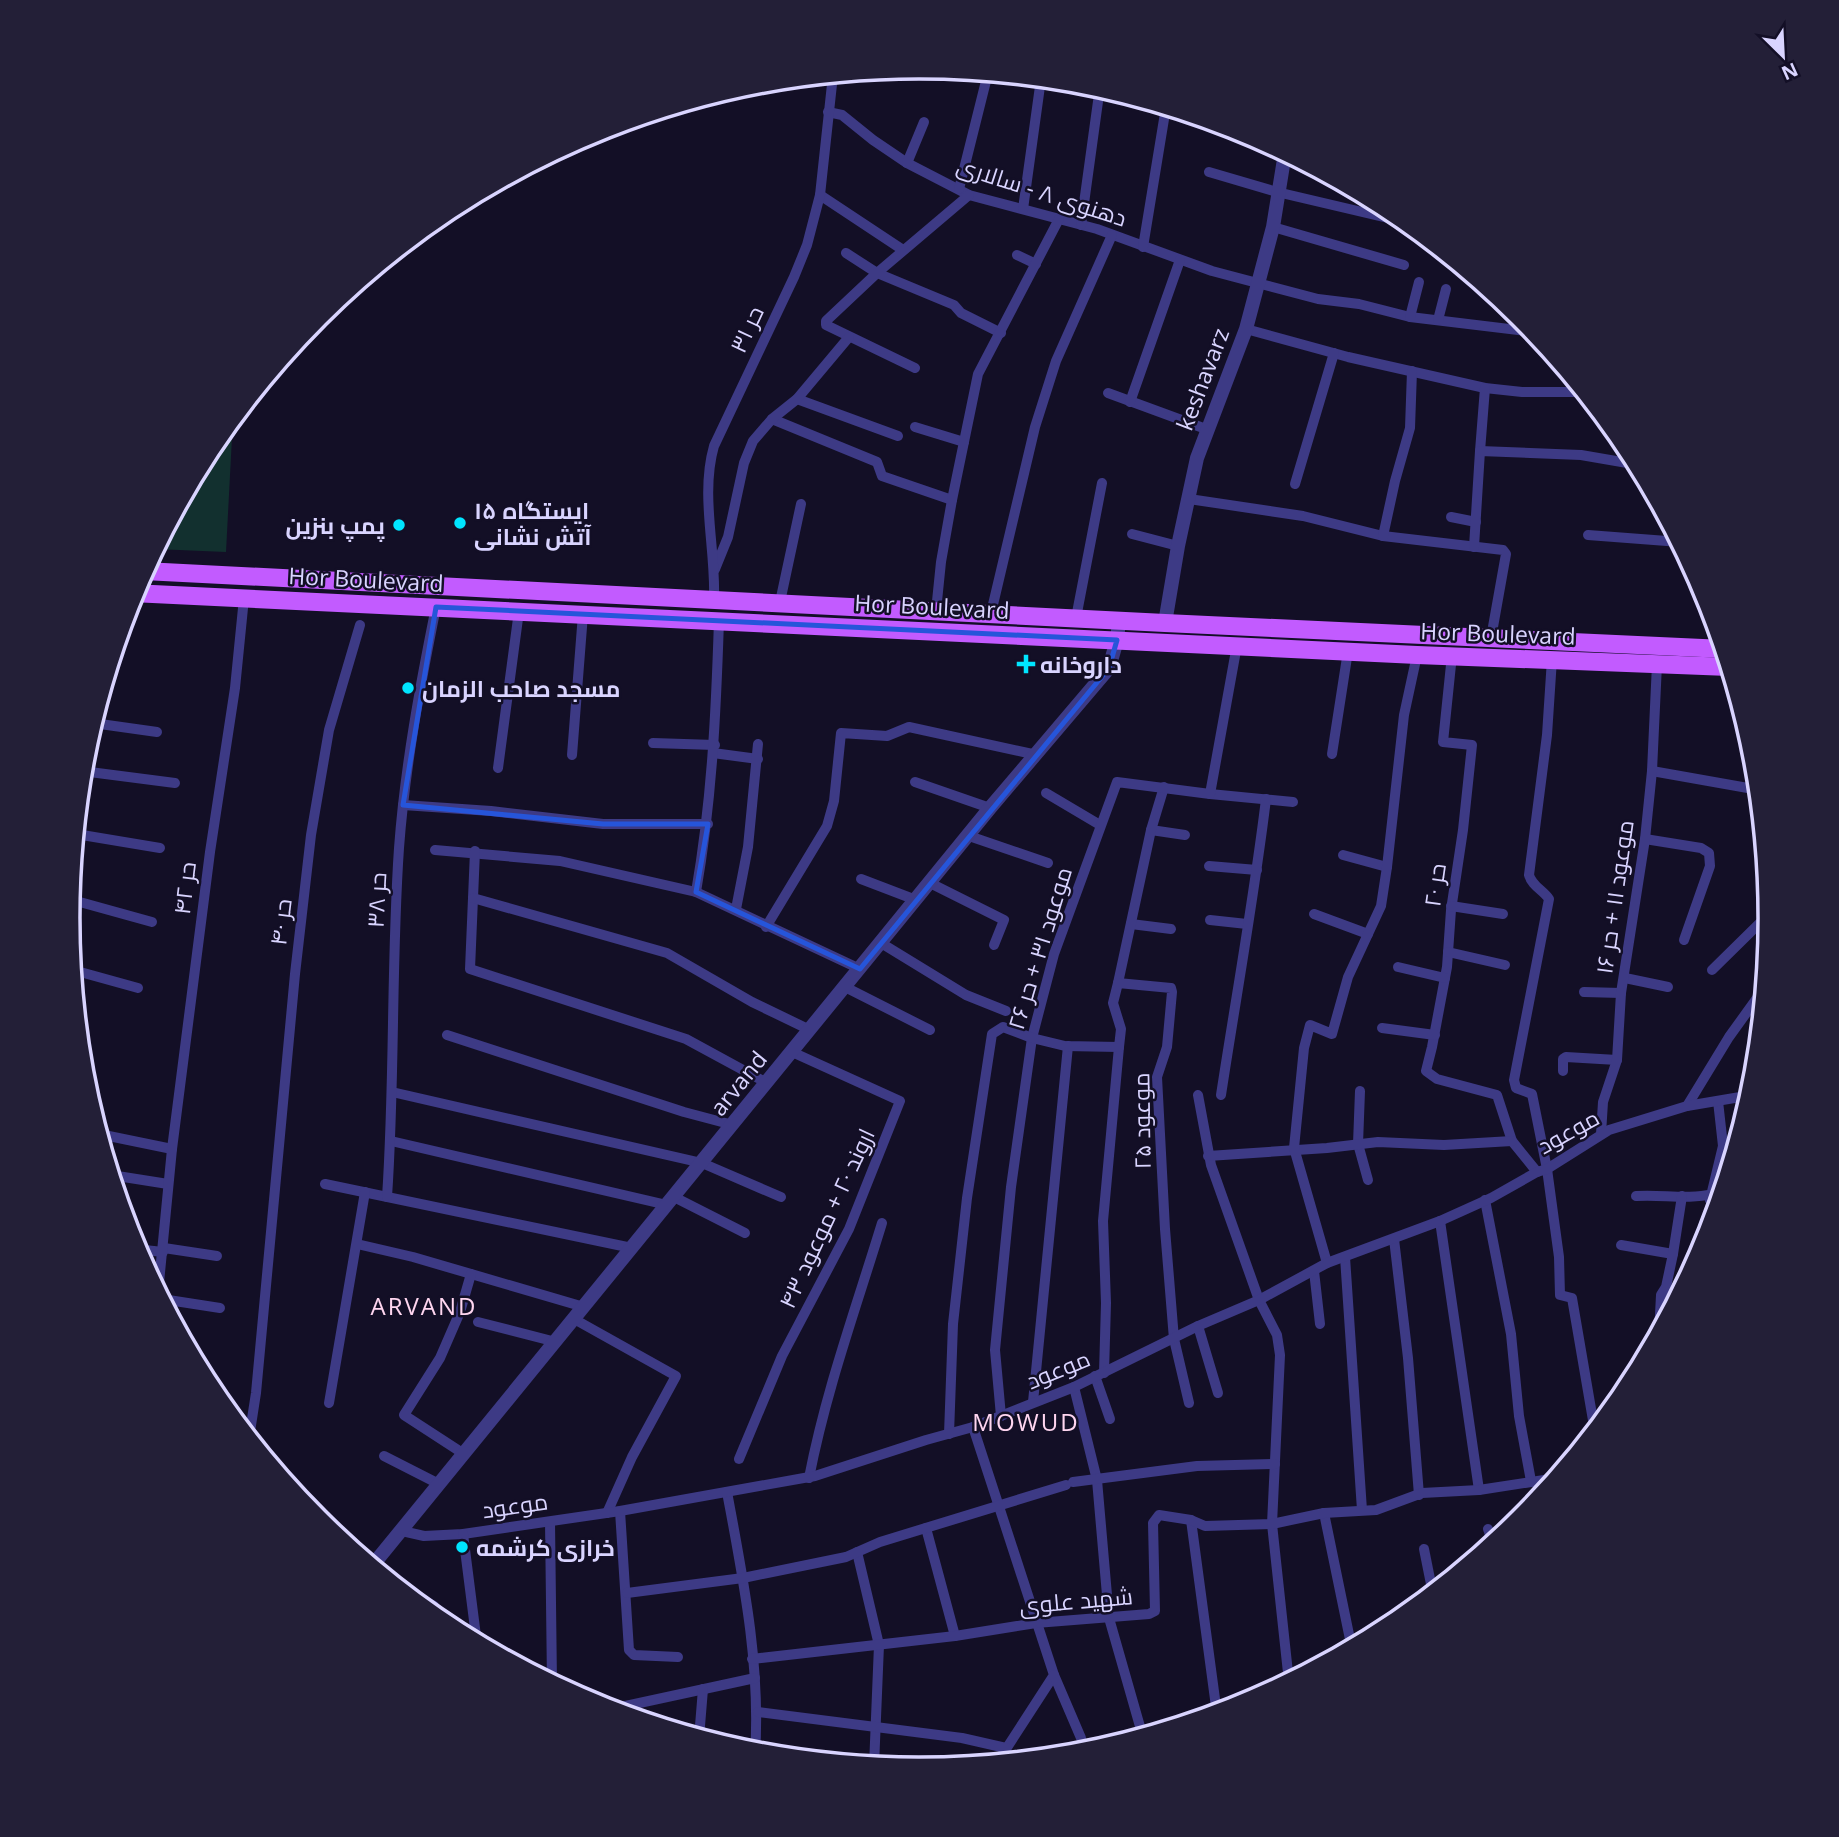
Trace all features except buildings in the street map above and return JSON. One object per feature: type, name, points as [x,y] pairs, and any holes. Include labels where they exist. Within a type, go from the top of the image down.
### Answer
[{"type":"main road","name":"Hor Boulevard","points":[[155,572],[1715,649]]},
{"type":"main road","name":"Hor Boulevard","points":[[145,594],[1417,655],[1720,667]]},
{"type":"street","points":[[915,368],[849,337],[827,325],[826,321],[964,192],[987,82]]},
{"type":"street","name":"حر ۳۱","points":[[714,599],[715,569],[710,539],[709,464],[714,446],[807,245],[820,195],[832,84]]},
{"type":"street","points":[[1023,209],[1040,88]]},
{"type":"street","points":[[1081,225],[1098,98]]},
{"type":"street","name":"دهنوی ۸ - سالاری","points":[[828,112],[842,115],[907,163],[964,192],[1081,225],[1257,284],[1410,317],[1518,330]]},
{"type":"street","points":[[1143,247],[1165,115]]},
{"type":"street","points":[[907,163],[924,122]]},
{"type":"street","name":"keshavarz","points":[[1165,623],[1197,457],[1246,329],[1273,227],[1283,162]]},
{"type":"street","points":[[1209,172],[1277,192],[1380,216]]},
{"type":"street","points":[[820,195],[903,250]]},
{"type":"street","points":[[936,611],[952,500],[978,374],[1059,219]]},
{"type":"street","points":[[1273,227],[1404,265]]},
{"type":"street","points":[[991,613],[1035,426],[1056,361],[1112,235]]},
{"type":"street","points":[[846,253],[877,273],[954,305],[961,313],[1001,332]]},
{"type":"street","points":[[1017,255],[1036,264]]},
{"type":"street","points":[[1130,402],[1180,260]]},
{"type":"street","points":[[1410,317],[1419,282]]},
{"type":"street","points":[[1438,320],[1446,289]]},
{"type":"street","points":[[1246,329],[1334,353],[1485,388],[1522,392],[1574,392]]},
{"type":"street","points":[[715,569],[728,537],[744,463],[753,441],[772,419],[797,399],[849,337]]},
{"type":"street","points":[[1295,484],[1334,353]]},
{"type":"street","points":[[1383,536],[1410,428],[1412,371]]},
{"type":"street","points":[[1474,547],[1485,388]]},
{"type":"street","points":[[1108,393],[1206,429]]},
{"type":"street","points":[[797,399],[898,436]]},
{"type":"street","points":[[772,419],[877,462],[882,476],[952,500]]},
{"type":"street","points":[[915,427],[964,442]]},
{"type":"street","points":[[1480,451],[1581,455],[1624,462]]},
{"type":"street","points":[[1076,618],[1102,483]]},
{"type":"street","points":[[1189,499],[1303,516],[1383,536],[1503,550],[1506,554],[1490,638]]},
{"type":"street","points":[[780,603],[801,504]]},
{"type":"street","points":[[1451,517],[1476,522]]},
{"type":"street","points":[[1132,534],[1178,546]]},
{"type":"street","points":[[1588,535],[1670,541]]},
{"type":"street","name":"حر ۴۲","points":[[160,1276],[172,1150],[244,598]]},
{"type":"street","name":"حر ۳۸","points":[[387,1197],[391,1142],[393,979],[403,805],[419,695],[436,607]]},
{"type":"street","points":[[498,768],[519,611]]},
{"type":"street","points":[[572,755],[583,614]]},
{"type":"street","points":[[696,892],[708,824],[719,620]]},
{"type":"street","name":"arvand","points":[[377,1559],[990,808],[1109,668],[1119,621]]},
{"type":"street","name":"حر ۴۰","points":[[251,1427],[311,835],[329,730],[360,625]]},
{"type":"street","points":[[1210,794],[1237,645]]},
{"type":"street","points":[[1332,754],[1348,651]]},
{"type":"street","points":[[1328,1263],[1294,1148],[1304,1048],[1310,1025],[1332,1034],[1348,976],[1381,906],[1404,715],[1417,655]]},
{"type":"street","name":"حر ۲۰","points":[[1452,655],[1443,742],[1472,745],[1463,831],[1451,906],[1445,978],[1435,1035],[1425,1066],[1427,1074],[1437,1079],[1497,1095],[1512,1141]]},
{"type":"street","points":[[1552,659],[1547,734],[1530,879],[1549,899],[1514,1080],[1516,1088],[1532,1094],[1542,1170],[1559,1257],[1560,1295],[1572,1298],[1593,1420]]},
{"type":"street","name":"موعود ۱۱ + حر ۱۶","points":[[1601,1134],[1603,1102],[1617,1060],[1621,993],[1645,839],[1657,664]]},
{"type":"street","points":[[103,724],[157,732]]},
{"type":"street","points":[[766,927],[827,826],[834,801],[841,733],[887,736],[909,727],[1037,755]]},
{"type":"street","points":[[653,743],[714,749],[758,759]]},
{"type":"street","points":[[736,909],[748,847],[758,744]]},
{"type":"street","points":[[1651,771],[1749,788]]},
{"type":"street","points":[[93,772],[175,783]]},
{"type":"street","points":[[915,782],[990,808]]},
{"type":"street","name":"موعود ۳۱ + حر ۲۶","points":[[1000,1416],[995,1350],[1011,1187],[1032,1038],[1054,954],[1117,782],[1293,802]]},
{"type":"street","points":[[1118,983],[1151,830],[1164,787]]},
{"type":"street","points":[[1046,793],[1100,825]]},
{"type":"street","points":[[1221,1095],[1266,800]]},
{"type":"street","points":[[403,805],[491,811],[603,824],[708,824]]},
{"type":"street","points":[[1151,830],[1185,835]]},
{"type":"street","points":[[85,835],[160,848]]},
{"type":"street","points":[[969,836],[1048,863]]},
{"type":"street","points":[[1645,839],[1701,848],[1709,853],[1710,866],[1684,940]]},
{"type":"street","points":[[435,850],[475,851],[560,860],[696,892],[860,969]]},
{"type":"street","points":[[475,851],[470,969],[686,1039],[767,1083]]},
{"type":"street","points":[[1343,855],[1387,867]]},
{"type":"street","points":[[1209,866],[1257,870]]},
{"type":"street","points":[[861,879],[916,900]]},
{"type":"street","points":[[930,883],[1004,920],[994,946]]},
{"type":"street","points":[[473,898],[667,953],[752,1002],[810,1030]]},
{"type":"street","points":[[81,902],[152,922]]},
{"type":"street","points":[[1451,906],[1503,914]]},
{"type":"street","points":[[1314,914],[1368,934]]},
{"type":"street","points":[[1210,920],[1247,924]]},
{"type":"street","points":[[1131,924],[1171,929]]},
{"type":"street","points":[[1712,970],[1759,928]]},
{"type":"street","points":[[881,943],[966,995],[1006,1011]]},
{"type":"street","points":[[1448,952],[1505,965]]},
{"type":"street","points":[[1398,967],[1445,978]]},
{"type":"street","points":[[82,972],[138,988]]},
{"type":"street","points":[[1625,978],[1668,986]]},
{"type":"street","name":"موعود ۲۵","points":[[949,1434],[953,1324],[964,1223],[992,1034],[1003,1027],[1032,1038],[1068,1046],[1119,1047],[1121,1029],[1113,1003],[1118,983],[1171,988],[1172,992],[1167,1047],[1157,1077],[1174,1339]]},
{"type":"street","points":[[845,987],[930,1030]]},
{"type":"street","points":[[1584,992],[1621,993]]},
{"type":"street","points":[[1687,1106],[1729,1037],[1754,1002]]},
{"type":"street","points":[[1382,1028],[1435,1035]]},
{"type":"street","points":[[447,1035],[733,1125]]},
{"type":"street","points":[[1033,1402],[1068,1046]]},
{"type":"street","points":[[1110,1419],[1099,1374],[1106,1303],[1103,1221],[1119,1047]]},
{"type":"street","name":"اروند ۲۰ + موعود ۴۳","points":[[738,1459],[782,1356],[849,1229],[900,1101],[792,1052]]},
{"type":"street","points":[[1563,1071],[1563,1059],[1566,1057],[1617,1060]]},
{"type":"street","points":[[1360,1091],[1358,1144],[1368,1180]]},
{"type":"street","points":[[392,1092],[702,1163],[781,1197]]},
{"type":"street","points":[[1198,1095],[1208,1156],[1259,1300],[1277,1335],[1280,1355],[1272,1524],[1288,1673]]},
{"type":"street","name":"موعود","points":[[401,1531],[424,1536],[463,1534],[620,1511],[809,1478],[974,1427],[1074,1387],[1198,1326],[1259,1300],[1328,1263],[1394,1240],[1485,1200],[1542,1170],[1601,1134],[1687,1106],[1740,1097]]},
{"type":"street","points":[[1717,1182],[1723,1146],[1718,1101]]},
{"type":"street","points":[[108,1136],[172,1150]]},
{"type":"street","points":[[1208,1156],[1378,1142],[1444,1145],[1512,1141],[1542,1170]]},
{"type":"street","points":[[391,1142],[671,1201],[746,1233]]},
{"type":"street","points":[[1723,1146],[1728,1147]]},
{"type":"street","points":[[120,1176],[168,1184]]},
{"type":"street","points":[[325,1184],[632,1248]]},
{"type":"street","points":[[329,1403],[365,1192]]},
{"type":"street","points":[[1636,1196],[1711,1199]]},
{"type":"street","points":[[1660,1314],[1661,1295],[1666,1287],[1673,1254],[1682,1196]]},
{"type":"street","points":[[1485,1200],[1511,1334],[1519,1416],[1531,1481]]},
{"type":"street","points":[[1440,1221],[1479,1490]]},
{"type":"street","points":[[809,1478],[819,1425],[841,1346],[881,1223]]},
{"type":"street","points":[[1394,1240],[1408,1358],[1419,1494]]},
{"type":"street","points":[[357,1244],[414,1257],[584,1307]]},
{"type":"street","points":[[1621,1245],[1673,1254]]},
{"type":"street","points":[[148,1249],[217,1256]]},
{"type":"street","points":[[1345,1257],[1363,1510]]},
{"type":"street","points":[[1314,1271],[1320,1324]]},
{"type":"street","points":[[464,1454],[404,1415],[440,1358],[460,1312],[471,1274]]},
{"type":"street","points":[[172,1301],[220,1308]]},
{"type":"street","points":[[574,1319],[676,1376],[632,1457],[607,1513]]},
{"type":"street","points":[[478,1322],[556,1342]]},
{"type":"street","points":[[1198,1326],[1218,1393]]},
{"type":"street","points":[[1174,1339],[1189,1403]]},
{"type":"street","points":[[1074,1387],[1097,1480],[1109,1618],[1141,1729]]},
{"type":"street","points":[[974,1427],[1036,1623],[1054,1675],[1081,1738]]},
{"type":"street","points":[[384,1456],[439,1484]]},
{"type":"street","points":[[627,1593],[810,1566],[1069,1484],[1197,1466],[1275,1464]]},
{"type":"street","name":"شهید علوی","points":[[752,1659],[955,1636],[1036,1623],[1149,1614],[1155,1611],[1153,1523],[1159,1515],[1191,1520],[1205,1526],[1272,1524],[1324,1513],[1376,1510],[1419,1494],[1479,1490],[1544,1480]]},
{"type":"street","points":[[727,1492],[743,1578],[755,1678],[758,1712],[756,1742]]},
{"type":"street","points":[[620,1511],[631,1653],[677,1657]]},
{"type":"street","points":[[1324,1513],[1350,1639]]},
{"type":"street","points":[[1191,1520],[1216,1704]]},
{"type":"street","points":[[550,1522],[552,1674]]},
{"type":"street","points":[[926,1528],[955,1636]]},
{"type":"street","points":[[1488,1529],[1490,1534]]},
{"type":"street","points":[[463,1534],[476,1631]]},
{"type":"street","points":[[1424,1549],[1431,1585]]},
{"type":"street","points":[[857,1552],[878,1645],[874,1756]]},
{"type":"street","points":[[1003,1753],[1054,1675]]},
{"type":"street","points":[[627,1705],[755,1678]]},
{"type":"street","points":[[700,1729],[703,1689]]},
{"type":"street","points":[[758,1712],[962,1738],[1006,1748]]},
{"type":"highlighted area","points":[[436,607],[1117,640],[1109,668],[860,969],[696,892],[708,824],[603,824],[403,805]]},
{"type":"green space","points":[[232,436],[226,552],[165,549],[192,499]]},
{"type":"place","name":"ایستگاه ۱۵ آتش نشانی","points":[[460,523]]},
{"type":"place","name":"پمپ بنزین","points":[[399,525]]},
{"type":"place","name":"داروخانه","points":[[1026,664]]},
{"type":"place","name":"مسجد صاحب الزمان","points":[[408,688]]},
{"type":"place","name":"خرازی کرشمه","points":[[462,1547]]},
{"type":"district","name":"ARVAND","points":[[424,1305]]},
{"type":"district","name":"MOWUD","points":[[1026,1421]]}]
